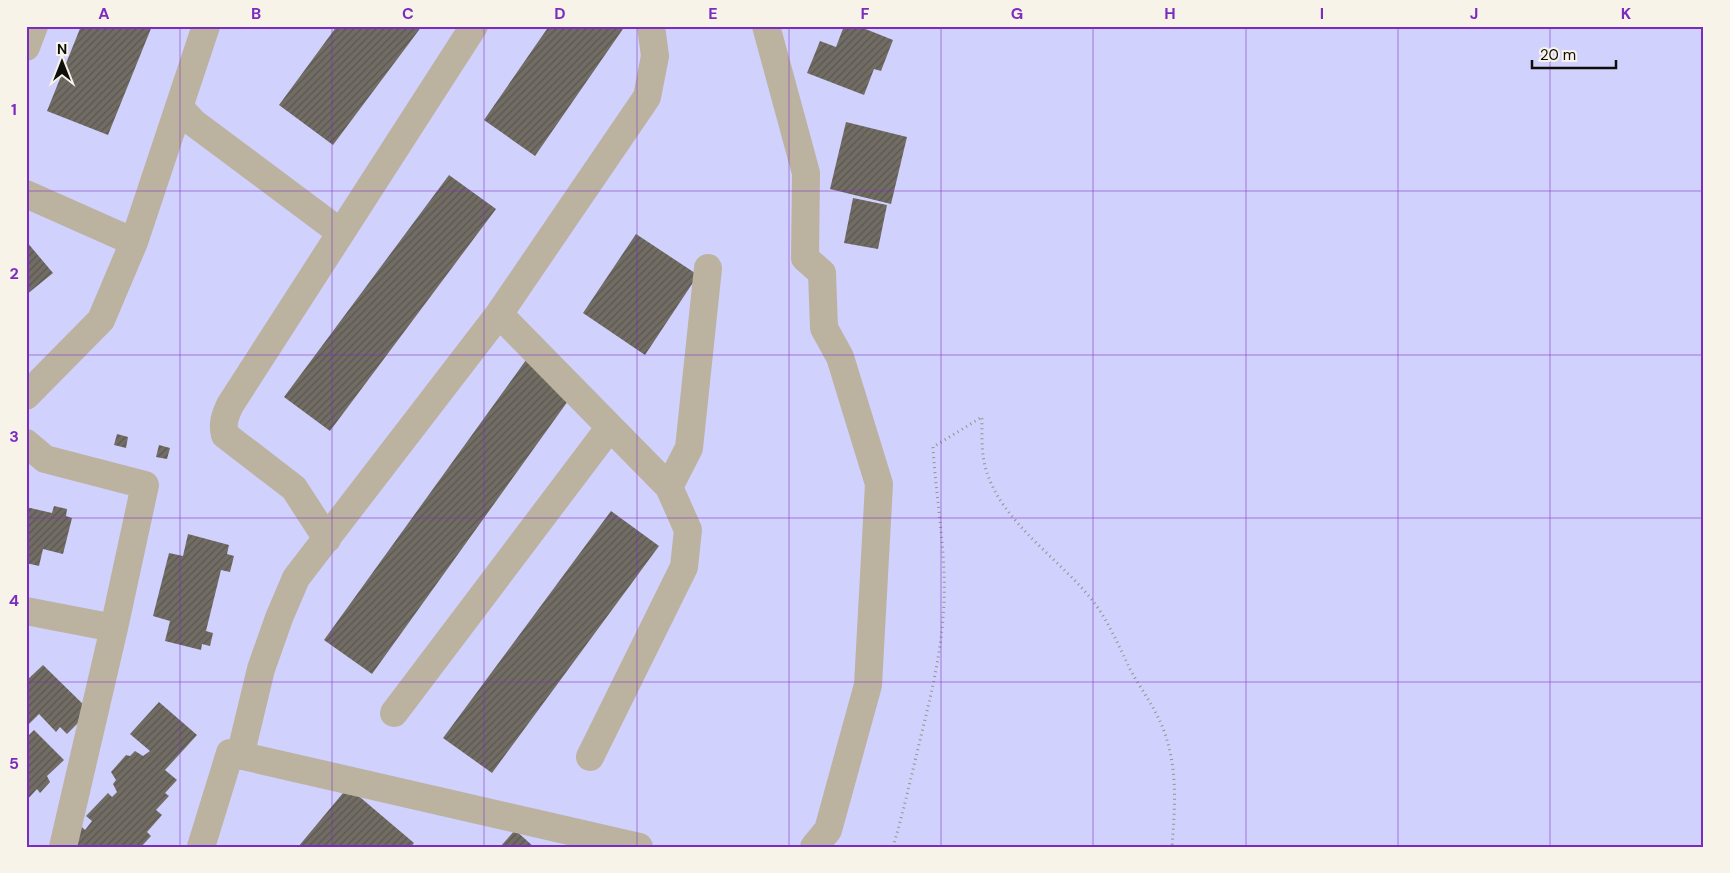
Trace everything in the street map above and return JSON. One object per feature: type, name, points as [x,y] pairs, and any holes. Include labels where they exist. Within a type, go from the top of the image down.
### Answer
[{"type":"street","points":[[26,47],[34,26]]},
{"type":"street","points":[[26,396],[101,320],[134,242],[206,26]]},
{"type":"street","points":[[326,539],[294,488],[226,435],[223,427],[224,419],[230,405],[340,232],[474,26]]},
{"type":"street","points":[[240,756],[261,669],[279,618],[296,578],[499,314],[647,97],[655,56],[651,26]]},
{"type":"street","points":[[766,26],[806,173],[805,258],[822,274],[824,328],[840,357],[879,484],[868,685],[828,830],[814,847]]},
{"type":"street","points":[[179,107],[194,123],[340,232]]},
{"type":"street","points":[[26,194],[134,242]]},
{"type":"street","points":[[670,487],[689,448],[708,268]]},
{"type":"street","points":[[499,314],[670,487],[688,530],[684,568],[590,756]]},
{"type":"street","points":[[394,713],[610,427]]},
{"type":"street","points":[[26,444],[45,459],[145,485],[114,628],[62,847]]},
{"type":"street","points":[[26,611],[114,628]]},
{"type":"street","points":[[201,847],[230,753],[638,847]]},
{"type":"path","points":[[894,847],[933,689],[942,625],[944,574],[934,447],[982,417],[982,444],[986,470],[996,491],[1026,531],[1061,565],[1093,602],[1108,623],[1164,730],[1173,768],[1175,805],[1172,847]]},
{"type":"shaded area","points":[[26,26],[1704,26],[1704,847],[26,847]]},
{"type":"building","points":[[81,26],[152,26],[108,135],[47,111]]},
{"type":"building","points":[[337,26],[422,26],[333,145],[279,105]]},
{"type":"building","points":[[549,26],[625,26],[535,156],[484,120]]},
{"type":"building","points":[[844,26],[858,26],[893,40],[881,71],[874,69],[864,95],[807,73],[820,41],[836,47]]},
{"type":"building","points":[[846,122],[907,137],[891,204],[830,189]]},
{"type":"building","points":[[449,175],[496,209],[330,431],[284,397]]},
{"type":"building","points":[[853,198],[887,205],[878,249],[844,243]]},
{"type":"building","points":[[636,234],[698,275],[645,355],[583,313]]},
{"type":"building","points":[[26,241],[53,273],[26,295]]},
{"type":"building","points":[[526,360],[573,394],[372,674],[324,640]]},
{"type":"building","points":[[117,434],[128,437],[126,448],[114,445]]},
{"type":"building","points":[[159,445],[170,448],[167,459],[156,457]]},
{"type":"building","points":[[54,506],[67,509],[66,516],[72,518],[63,554],[43,549],[39,566],[26,563],[26,507],[52,513]]},
{"type":"building","points":[[611,511],[659,546],[492,773],[443,738]]},
{"type":"building","points":[[188,534],[229,545],[227,554],[234,556],[230,572],[221,570],[206,631],[213,633],[210,646],[202,644],[201,650],[165,641],[170,621],[153,616],[169,553],[183,556]]},
{"type":"building","points":[[43,665],[90,711],[67,734],[60,727],[56,732],[39,714],[28,725],[26,723],[26,681]]},
{"type":"building","points":[[159,702],[197,735],[165,770],[177,780],[165,793],[169,796],[156,810],[162,815],[147,832],[151,836],[141,847],[73,847],[79,824],[85,830],[92,821],[86,816],[108,793],[112,797],[117,792],[113,784],[116,780],[111,772],[126,755],[130,756],[135,751],[143,756],[150,751],[130,734]]},
{"type":"building","points":[[34,730],[64,760],[47,776],[50,782],[40,793],[37,789],[26,801],[26,738]]},
{"type":"building","points":[[348,787],[414,843],[411,847],[298,847]]},
{"type":"building","points":[[515,830],[534,847],[500,847]]}]
